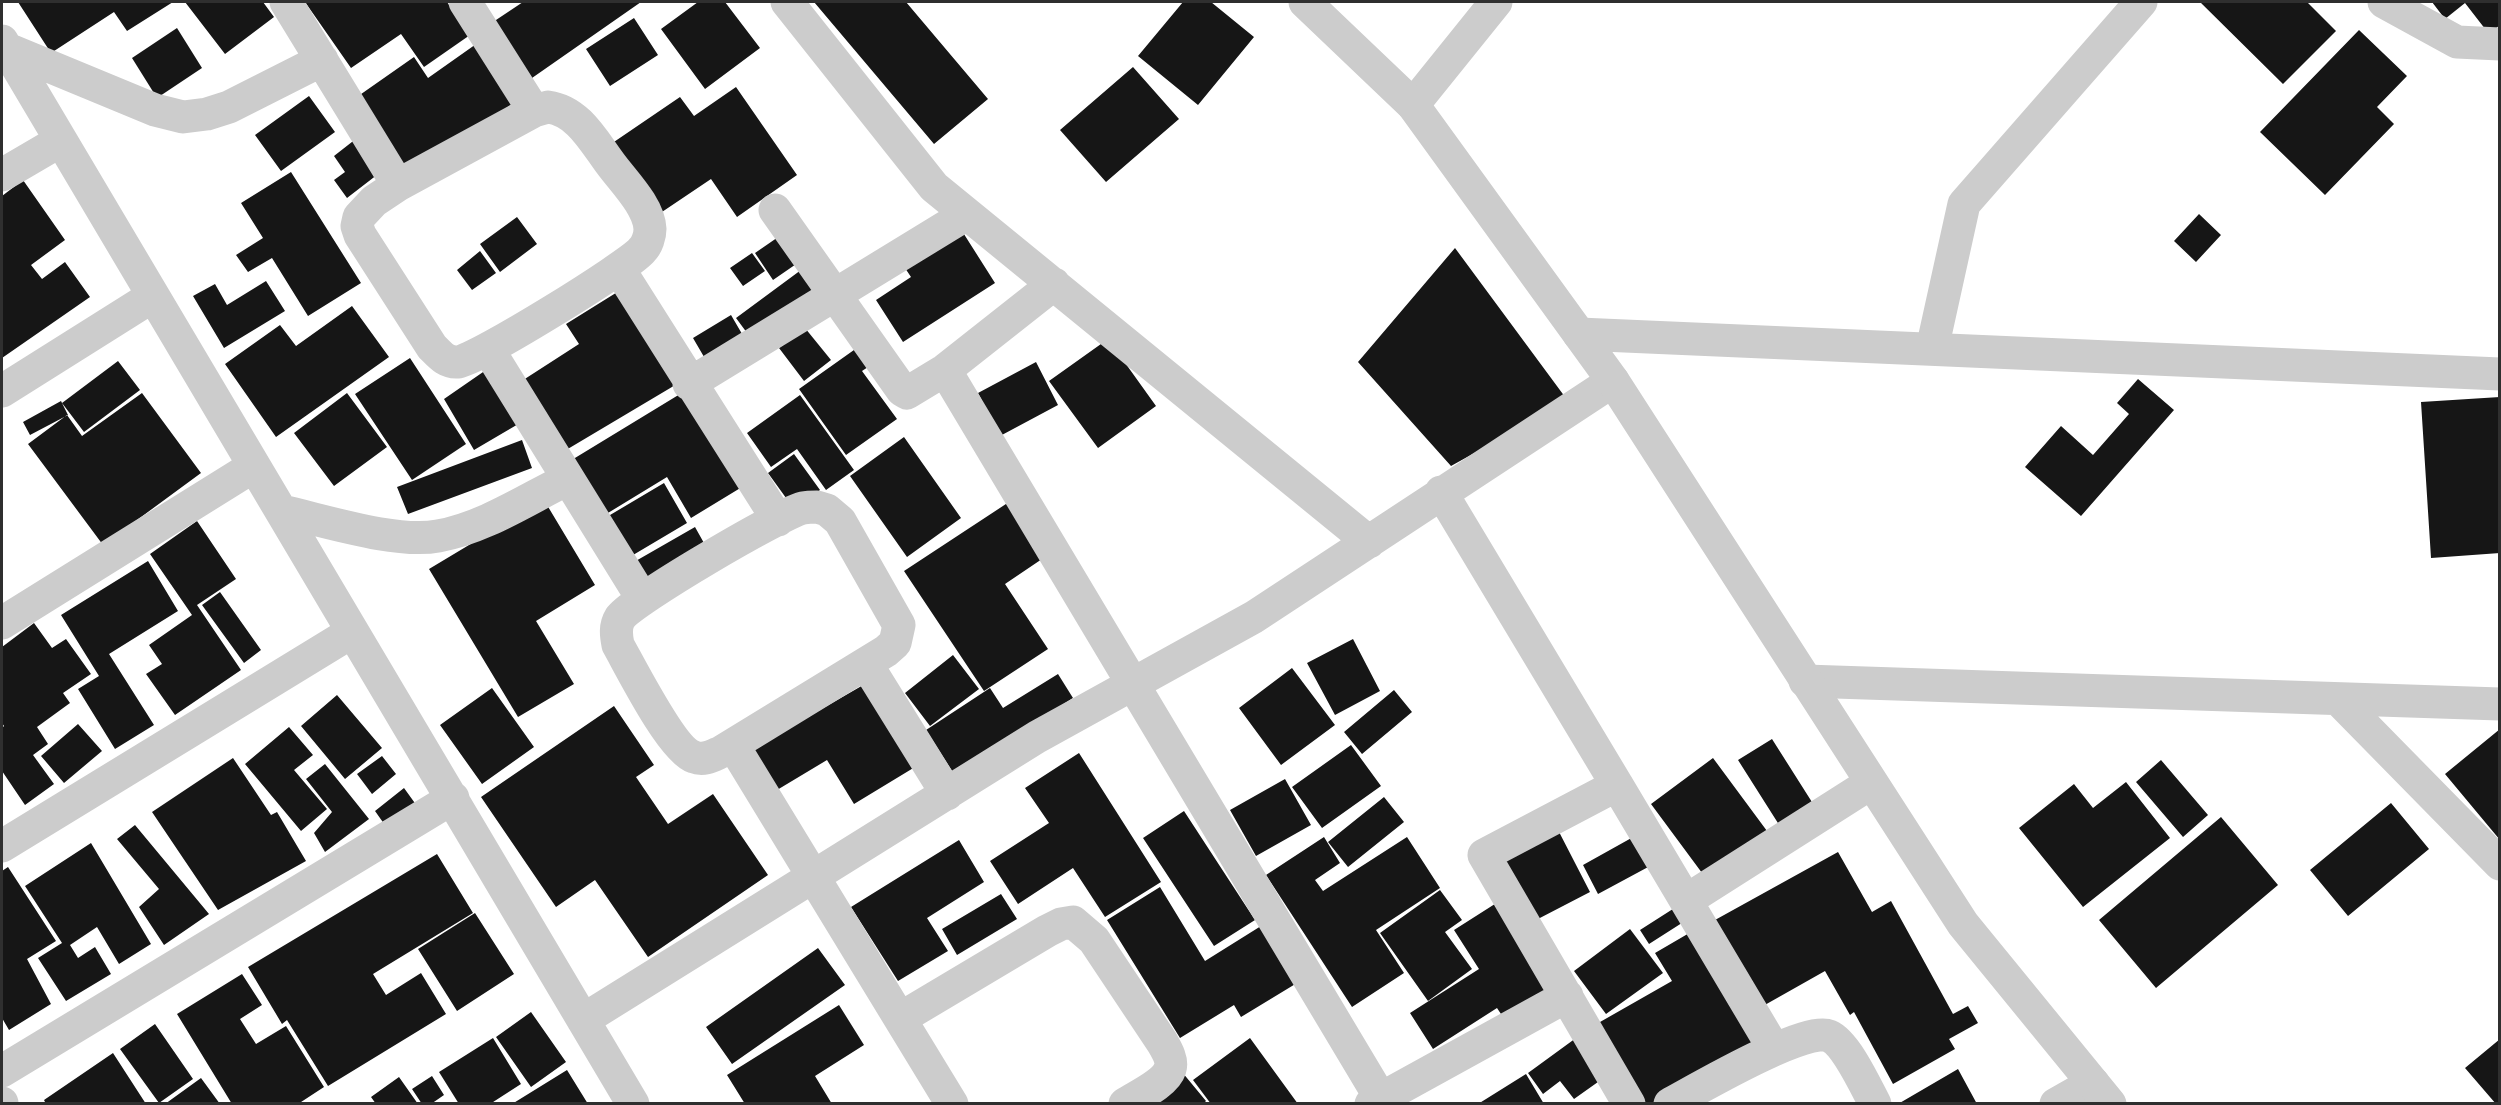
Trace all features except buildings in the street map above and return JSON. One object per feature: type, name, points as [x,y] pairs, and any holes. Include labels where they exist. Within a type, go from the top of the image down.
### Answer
[{"type":"street","points":[[286,2],[398,185]]},
{"type":"street","points":[[465,2],[534,111]]},
{"type":"street","points":[[787,2],[934,187],[1370,542]]},
{"type":"street","points":[[1305,2],[1413,105],[1612,381],[1963,924],[2102,1093],[2056,1104]]},
{"type":"street","points":[[1413,105],[1496,2]]},
{"type":"street","points":[[1932,349],[1964,204],[2141,2]]},
{"type":"street","points":[[2384,2],[2457,42],[2499,44]]},
{"type":"street","points":[[3,44],[156,110],[183,117],[207,114],[229,107],[322,60]]},
{"type":"street","points":[[3,44],[633,1104]]},
{"type":"street","points":[[548,107],[561,109],[579,122],[646,214],[650,230],[648,241],[642,250],[619,269],[488,349],[461,362],[451,362],[443,358],[432,347],[360,235],[357,226],[364,210],[398,185],[534,111],[548,107]]},
{"type":"street","points":[[2,175],[60,141]]},
{"type":"street","points":[[775,210],[902,390],[912,391],[945,370],[1054,284]]},
{"type":"street","points":[[689,384],[967,214]]},
{"type":"street","points":[[619,269],[689,384],[778,520]]},
{"type":"street","points":[[2,391],[153,296]]},
{"type":"street","points":[[1579,334],[2499,374]]},
{"type":"street","points":[[488,349],[642,598]]},
{"type":"street","points":[[945,370],[1379,1102],[1567,996]]},
{"type":"street","points":[[583,1020],[1037,737],[1254,618],[1441,492],[1612,381]]},
{"type":"street","points":[[2,623],[254,466]]},
{"type":"street","points":[[280,511],[372,531],[437,536],[473,526],[568,479]]},
{"type":"street","points":[[1441,492],[1774,1049]]},
{"type":"street","points":[[817,507],[827,510],[840,521],[899,625],[895,642],[867,664],[733,745],[704,759],[692,757],[670,734],[618,645],[615,634],[620,619],[642,598],[778,520],[803,508],[817,507]]},
{"type":"street","points":[[2,846],[352,632]]},
{"type":"street","points":[[867,664],[947,794]]},
{"type":"street","points":[[1805,681],[2499,704]]},
{"type":"street","points":[[2338,699],[2499,864]]},
{"type":"street","points":[[733,745],[815,875],[952,1104]]},
{"type":"street","points":[[1687,900],[1871,783]]},
{"type":"street","points":[[1617,785],[1484,855],[1629,1104]]},
{"type":"street","points":[[2,1071],[264,915],[453,798]]},
{"type":"street","points":[[901,1018],[1047,931],[1061,924],[1072,922],[1095,940],[1162,1042],[1170,1060],[1170,1070],[1161,1080],[1125,1104]]},
{"type":"street","points":[[1670,1104],[1774,1049],[1810,1036],[1828,1035],[1842,1047],[1875,1104]]}]
